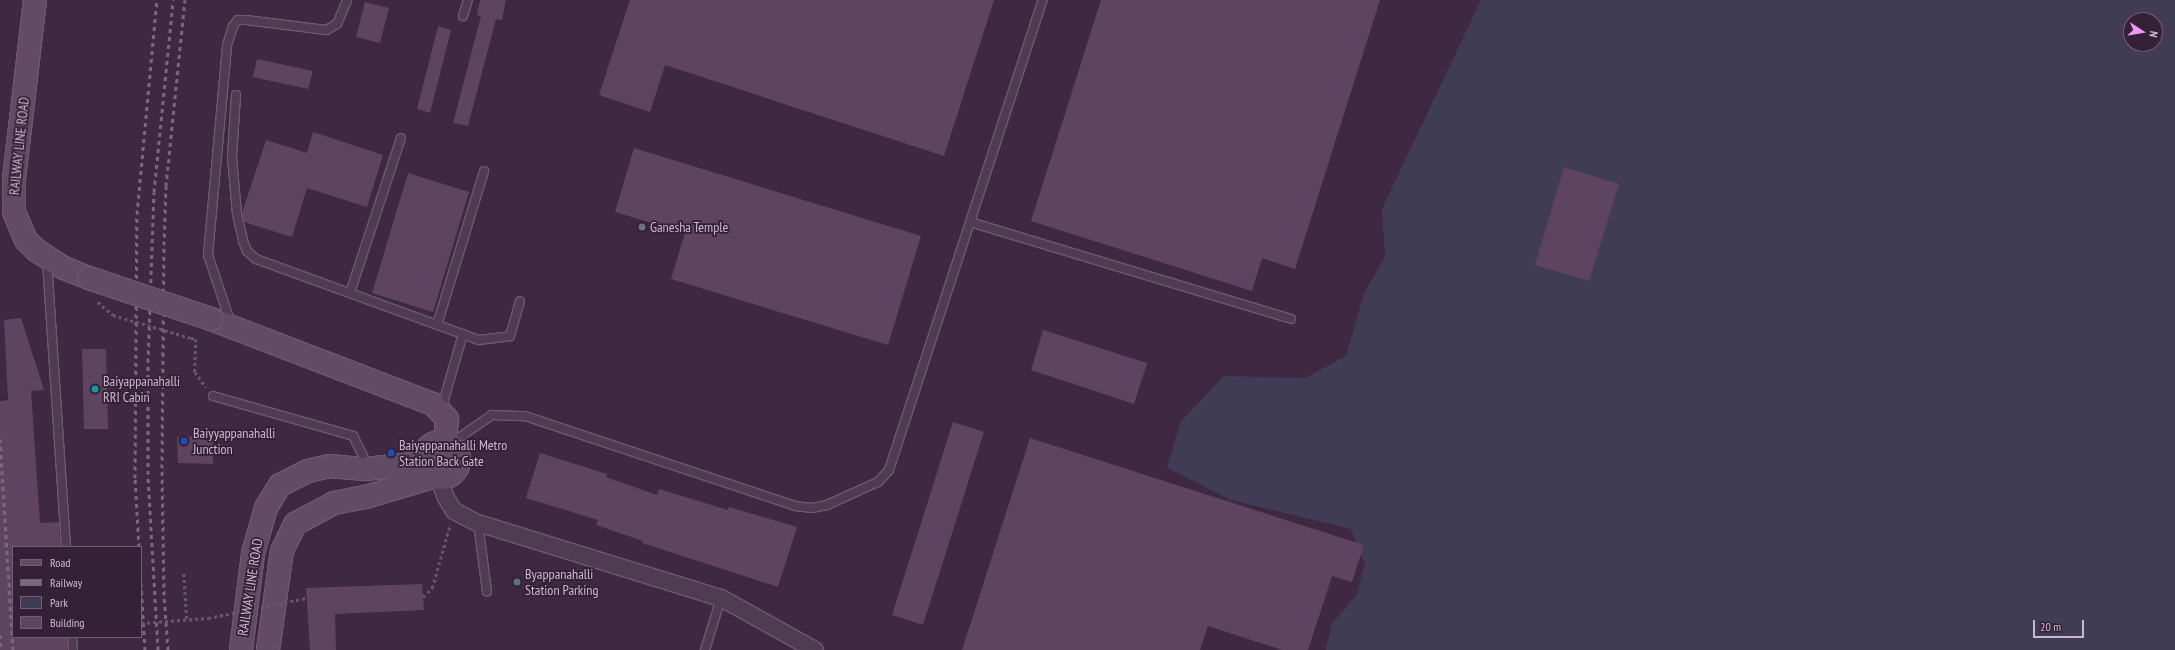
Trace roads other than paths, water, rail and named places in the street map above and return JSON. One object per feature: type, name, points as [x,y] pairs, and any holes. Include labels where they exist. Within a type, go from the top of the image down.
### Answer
[{"type":"main road","name":"RAILWAY LINE ROAD","points":[[35,0],[13,198],[18,226],[26,240],[47,258],[89,278],[232,326]]},
{"type":"main road","points":[[232,326],[433,404],[441,410],[447,419],[447,443],[458,454],[458,466],[451,476],[432,473],[428,447],[447,443]]},
{"type":"main road","name":"RAILWAY LINE ROAD","points":[[241,650],[253,553],[266,508],[280,485],[308,471],[329,466],[432,473]]},
{"type":"main road","name":"RAILWAY LINE ROAD","points":[[268,650],[282,551],[295,524],[334,504],[369,496],[432,473]]},
{"type":"street","points":[[432,473],[454,511],[478,522],[721,598],[816,650]]},
{"type":"lane","points":[[232,326],[208,255],[227,45],[233,26],[238,20],[246,20],[326,30],[337,24],[346,0]]},
{"type":"lane","points":[[463,16],[468,0]]},
{"type":"lane","points":[[447,443],[492,415],[524,416],[795,506],[812,508],[822,506],[858,493],[878,482],[889,470],[1043,0]]},
{"type":"lane","points":[[236,95],[232,157],[237,214],[247,251],[256,259],[479,340],[510,336],[520,301]]},
{"type":"lane","points":[[350,293],[401,138]]},
{"type":"lane","points":[[436,325],[484,170]]},
{"type":"lane","points":[[970,222],[1291,319]]},
{"type":"lane","points":[[47,258],[66,546]]},
{"type":"lane","points":[[441,410],[463,334]]},
{"type":"lane","points":[[213,396],[353,436],[363,456],[365,469]]},
{"type":"lane","points":[[478,522],[487,591]]},
{"type":"lane","points":[[705,650],[721,598]]},
{"type":"lane","points":[[72,638],[73,650]]},
{"type":"railway","points":[[139,546],[135,478],[137,214],[157,0]]},
{"type":"railway","points":[[158,650],[148,474],[148,362],[154,192],[173,0]]},
{"type":"railway","points":[[168,650],[164,595],[162,468],[164,245],[166,186],[185,0]]},
{"type":"railway","points":[[0,439],[12,634]]},
{"type":"railway","points":[[142,600],[145,650]]},
{"type":"railway","points":[[0,635],[1,650]]},
{"type":"railway","points":[[12,638],[13,650]]},
{"type":"place","name":"Ganesha Temple","points":[[642,227]]},
{"type":"place","name":"Baiyappanahalli RRI Cabin","points":[[95,389]]},
{"type":"place","name":"Baiyyappanahalli Junction","points":[[184,441]]},
{"type":"place","name":"Baiyappanahalli Metro Station Back Gate","points":[[391,453]]},
{"type":"place","name":"Byappanahalli Station Parking","points":[[517,582]]}]
